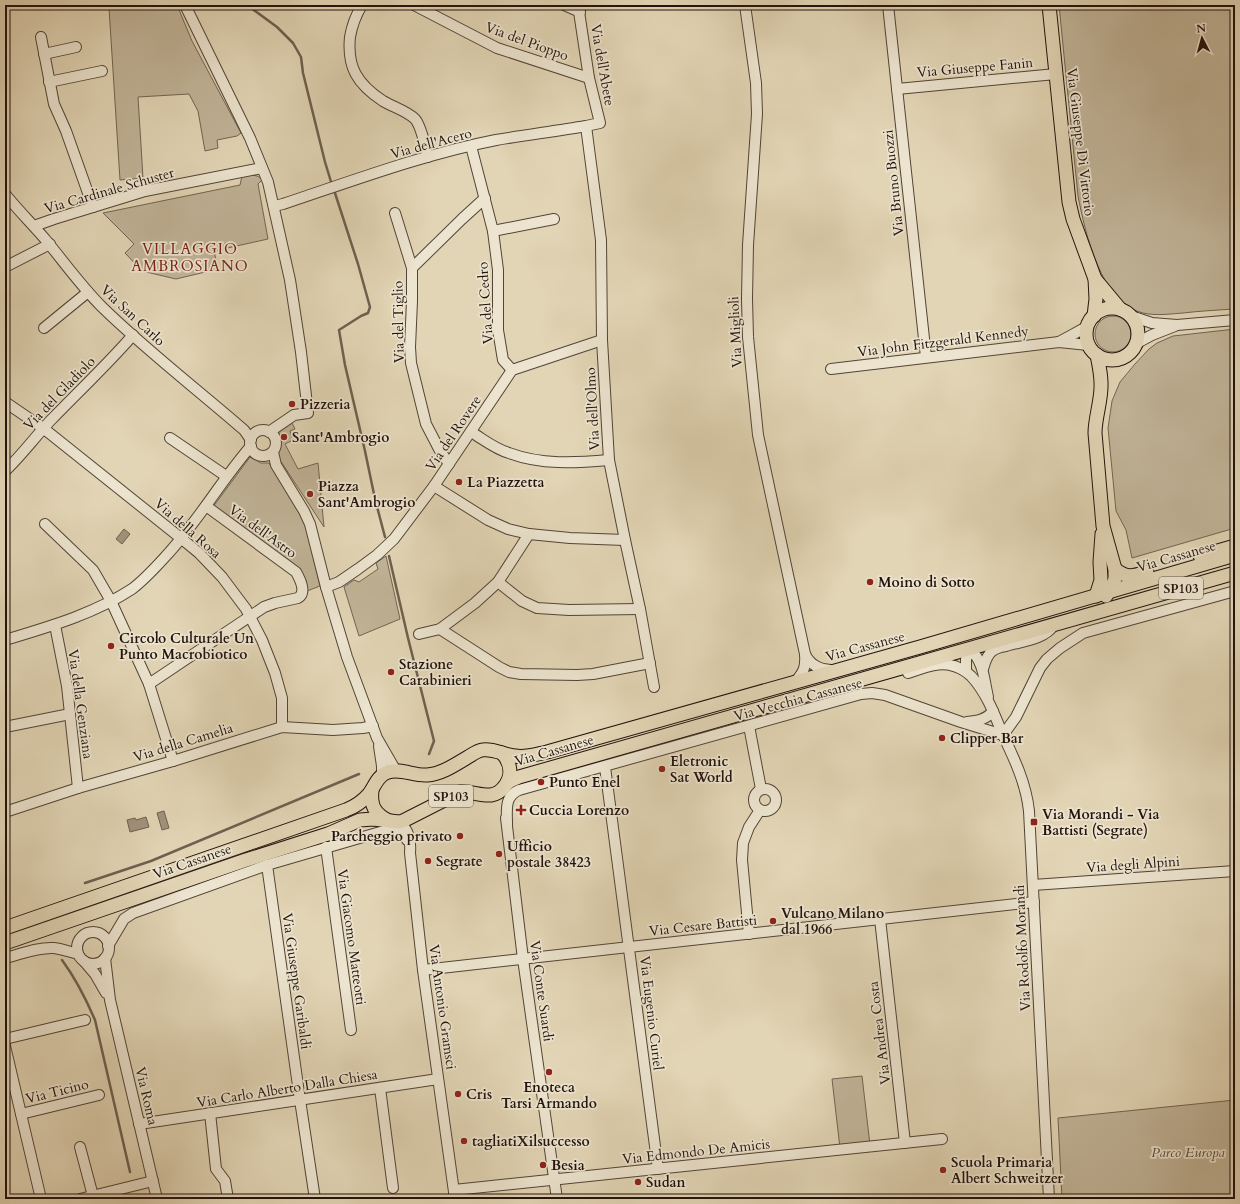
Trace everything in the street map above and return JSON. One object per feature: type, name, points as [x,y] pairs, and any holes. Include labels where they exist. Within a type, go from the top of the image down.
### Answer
[{"type":"main road","name":"Via Giuseppe Di Vittorio","points":[[1049,5],[1071,209],[1095,279],[1096,298],[1086,338],[1088,345]]},
{"type":"main road","name":"Via Giuseppe Di Vittorio","points":[[1095,279],[1138,327],[1139,336],[1137,343]]},
{"type":"main road","points":[[1091,321],[1102,310],[1109,308],[1126,312]]},
{"type":"main road","points":[[1088,345],[1097,355],[1107,360],[1119,359],[1129,355],[1137,343]]},
{"type":"main road","points":[[1054,625],[1065,616],[1098,605],[1113,586],[1115,578],[1103,526],[1095,433],[1095,424],[1102,385],[1097,355]]},
{"type":"main road","points":[[1102,385],[1119,359]]},
{"type":"main road","points":[[1096,596],[1101,580],[1100,562],[1103,526]]},
{"type":"main road","points":[[1114,570],[1128,577],[1235,546]]},
{"type":"main road","points":[[1190,568],[1208,554]]},
{"type":"main road","name":"Via Cassanese","points":[[5,928],[343,811],[359,803],[372,790],[378,779],[390,772],[396,771],[427,775],[441,772],[478,751],[489,750],[515,756],[535,755],[953,638],[1235,555]]},
{"type":"main road","name":"Via Cassanese","points":[[5,943],[246,860],[324,835],[360,820],[372,819],[395,822],[406,820],[460,792],[494,795],[512,780],[519,777],[1234,573]]},
{"type":"main road","points":[[1101,580],[1104,586],[1116,598],[1130,603]]},
{"type":"main road","points":[[953,638],[970,649],[980,637],[1005,627],[1011,621]]},
{"type":"main road","name":"Via Cassanese","points":[[502,753],[507,760],[511,775],[506,785]]},
{"type":"main road","points":[[372,790],[372,802],[376,811],[379,815],[395,822]]},
{"type":"street","points":[[185,5],[250,138],[268,182],[290,280],[301,352],[308,413],[294,415],[274,432]]},
{"type":"street","points":[[362,5],[355,19],[351,33],[349,52],[352,67],[360,81],[371,92],[385,102],[415,119],[419,126],[428,157]]},
{"type":"street","name":"Via del Pioppo","points":[[414,5],[497,48],[589,78]]},
{"type":"street","name":"Via dell'Abete","points":[[564,5],[579,8],[589,78],[600,123]]},
{"type":"street","name":"Via Miglioli","points":[[745,5],[757,94],[748,245],[746,299],[748,337],[758,435],[805,654]]},
{"type":"street","name":"Via Bruno Buozzi","points":[[888,5],[926,358]]},
{"type":"street","points":[[41,37],[54,104],[66,131],[93,207]]},
{"type":"street","points":[[44,54],[76,47]]},
{"type":"street","points":[[49,82],[102,71]]},
{"type":"street","name":"Via Giuseppe Fanin","points":[[897,89],[1056,74]]},
{"type":"street","name":"Via dell'Acero","points":[[274,206],[428,157],[471,146],[495,140],[600,123]]},
{"type":"street","name":"Via dell'Olmo","points":[[586,126],[601,240],[602,340],[609,460],[640,609],[654,687]]},
{"type":"street","name":"Via del Cedro","points":[[471,146],[493,231],[498,270],[498,330],[503,360],[512,370]]},
{"type":"street","name":"Via Cardinale Schuster","points":[[34,226],[145,191],[262,168]]},
{"type":"street","name":"Via San Carlo","points":[[5,194],[50,244],[88,292],[133,336],[244,430],[253,443]]},
{"type":"street","name":"Via del Tiglio","points":[[412,268],[485,198]]},
{"type":"street","name":"Via San Carlo","points":[[5,201],[16,208]]},
{"type":"street","name":"Via del Tiglio","points":[[395,213],[412,268],[411,363],[426,424],[449,464]]},
{"type":"street","points":[[493,231],[554,219]]},
{"type":"street","points":[[5,267],[50,244]]},
{"type":"street","points":[[44,328],[88,292]]},
{"type":"street","points":[[1126,312],[1152,323],[1177,325],[1235,320]]},
{"type":"street","name":"Via John Fitzgerald Kennedy","points":[[1059,342],[1072,335],[1091,321]]},
{"type":"street","points":[[1137,343],[1177,325]]},
{"type":"street","name":"Via del Gladiolo","points":[[5,471],[43,428],[133,336]]},
{"type":"street","points":[[512,370],[602,340]]},
{"type":"street","name":"Via John Fitzgerald Kennedy","points":[[831,369],[1059,342],[1088,345]]},
{"type":"street","name":"Via del Rovere","points":[[326,587],[339,582],[352,574],[377,555],[394,539],[434,486],[512,370]]},
{"type":"street","name":"Via della Rosa","points":[[5,402],[43,428],[182,539],[199,553],[222,577],[236,594],[250,616],[262,640],[275,673],[282,698],[282,726]]},
{"type":"street","points":[[5,640],[54,625],[90,610],[132,588],[156,568],[182,539],[226,476],[264,430],[274,432]]},
{"type":"street","points":[[253,443],[262,456],[269,454],[276,445],[274,432]]},
{"type":"street","points":[[471,432],[500,450],[525,458],[571,463],[609,460]]},
{"type":"street","points":[[170,438],[226,476]]},
{"type":"street","points":[[269,454],[304,511],[310,524],[344,650],[377,738],[396,771]]},
{"type":"street","points":[[434,486],[495,524],[508,529],[529,534],[581,539],[625,540]]},
{"type":"street","name":"Via dell'Astro","points":[[206,506],[296,572],[300,578],[303,590],[301,597],[264,607],[250,616]]},
{"type":"street","points":[[45,524],[93,570],[111,600],[149,684],[173,761]]},
{"type":"street","points":[[419,634],[440,629],[470,607],[498,582],[529,534]]},
{"type":"street","points":[[498,582],[522,601],[541,609],[640,609]]},
{"type":"street","points":[[1004,735],[1016,717],[1040,668],[1047,659],[1060,648],[1084,633],[1235,591]]},
{"type":"street","points":[[149,684],[250,616]]},
{"type":"street","name":"Via della Genziana","points":[[54,625],[67,686],[78,788]]},
{"type":"street","points":[[982,669],[987,658],[993,651],[1000,647],[1040,636],[1048,632],[1054,625]]},
{"type":"street","points":[[440,629],[498,667],[509,672],[521,674],[587,675],[650,663]]},
{"type":"street","points":[[884,673],[902,675],[943,664],[966,671],[966,659],[970,649]]},
{"type":"street","name":"Via Rodolfo Morandi","points":[[970,649],[977,656],[982,669],[991,707]]},
{"type":"street","points":[[805,654],[809,662],[818,668],[839,670]]},
{"type":"street","points":[[795,682],[804,669],[805,654]]},
{"type":"street","name":"Via Rodolfo Morandi","points":[[966,671],[975,681],[991,707],[1020,773],[1028,802],[1050,1199]]},
{"type":"street","name":"Via Vecchia Cassanese","points":[[508,824],[508,800],[514,792],[861,694],[872,693],[885,695],[961,722],[1004,735]]},
{"type":"street","points":[[961,722],[985,719],[990,715],[991,707]]},
{"type":"street","points":[[5,727],[70,714]]},
{"type":"street","name":"Via della Camelia","points":[[5,812],[78,788],[173,761],[282,726],[333,730],[372,726]]},
{"type":"street","points":[[750,726],[761,789]]},
{"type":"street","points":[[377,738],[382,766],[382,776]]},
{"type":"street","name":"Via Eugenio Curiel","points":[[605,767],[658,1169]]},
{"type":"street","name":"Via Conte Suardi","points":[[506,785],[503,798],[508,824],[523,959],[557,1199]]},
{"type":"street","points":[[761,789],[769,789],[776,797],[774,807],[764,811],[760,810],[754,801],[755,795],[761,789]]},
{"type":"street","points":[[749,934],[742,860],[743,843],[749,827],[760,810]]},
{"type":"street","name":"Via Antonio Gramsci","points":[[395,822],[408,832],[410,841],[423,970],[454,1194]]},
{"type":"street","points":[[108,946],[124,919],[133,914],[267,865],[380,831],[390,830],[398,831],[404,835],[410,852]]},
{"type":"street","name":"Via Giacomo Matteotti","points":[[326,847],[351,1030]]},
{"type":"street","name":"Via Giuseppe Garibaldi","points":[[267,865],[315,1199]]},
{"type":"street","name":"Via degli Alpini","points":[[1033,885],[1235,871]]},
{"type":"street","name":"Via Cesare Battisti","points":[[423,970],[1034,902]]},
{"type":"street","name":"Via Andrea Costa","points":[[880,919],[905,1143]]},
{"type":"street","points":[[5,958],[49,948],[59,949],[93,964],[102,961],[105,958],[108,946],[104,936],[99,933],[88,932],[80,939],[77,944],[77,949],[81,958]]},
{"type":"street","name":"Via Roma","points":[[81,958],[99,980],[110,1000]]},
{"type":"street","name":"Via Roma","points":[[105,958],[110,1000],[157,1199]]},
{"type":"street","points":[[5,1039],[85,1020]]},
{"type":"street","name":"Via Ticino","points":[[5,1046],[41,1199]]},
{"type":"street","name":"Via Carlo Alberto Dalla Chiesa","points":[[140,1124],[438,1079]]},
{"type":"street","points":[[380,1088],[393,1188]]},
{"type":"street","name":"Via Ticino","points":[[21,1114],[99,1095]]},
{"type":"street","points":[[210,1113],[216,1169],[225,1181],[228,1199]]},
{"type":"street","name":"Via Edmondo De Amicis","points":[[454,1194],[554,1179],[942,1139]]},
{"type":"street","points":[[80,1147],[93,1196]]},
{"type":"street","points":[[80,1199],[153,1181]]},
{"type":"green space","points":[[146,5],[177,5],[192,41],[241,133],[237,136],[217,140],[218,148],[205,151],[198,111],[189,94],[138,97],[143,178],[120,180],[109,8]]},
{"type":"green space","points":[[1059,5],[1235,5],[1235,309],[1163,314],[1143,313],[1128,307],[1116,296],[1106,282],[1097,265],[1085,228],[1078,196]]},
{"type":"green space","points":[[252,175],[263,179],[258,184],[268,239],[214,251],[218,269],[176,279],[142,271],[125,253],[134,244],[103,213],[240,185],[242,176]]},
{"type":"green space","points":[[1113,316],[1123,319],[1128,324],[1131,334],[1128,344],[1123,349],[1113,352],[1103,349],[1098,344],[1095,334],[1098,324],[1103,319]]},
{"type":"green space","points":[[1235,329],[1235,528],[1132,558],[1126,530],[1116,511],[1108,428],[1112,401],[1120,382],[1149,349],[1157,343],[1173,336]]},
{"type":"green space","points":[[292,423],[295,429],[290,431],[293,440],[285,444],[298,469],[318,463],[324,527],[276,454],[279,448],[279,432]]},
{"type":"green space","points":[[250,457],[261,463],[269,463],[304,521],[320,586],[307,591],[303,578],[213,507]]},
{"type":"green space","points":[[386,556],[400,619],[359,636],[344,587],[354,580],[359,582],[378,569],[376,563]]},
{"type":"green space","points":[[862,1076],[870,1145],[840,1148],[832,1079]]},
{"type":"green space","name":"Parco Europa","points":[[1235,1100],[1235,1199],[1062,1199],[1058,1118]]},
{"type":"shaded area","points":[[124,529],[130,534],[122,544],[116,539]]},
{"type":"shaded area","points":[[164,811],[169,828],[162,830],[157,813]]},
{"type":"shaded area","points":[[146,817],[149,827],[130,832],[127,820],[135,818],[136,820]]},
{"type":"waterway","points":[[247,5],[277,27],[293,43],[301,57],[303,73],[332,185]]},
{"type":"waterway","points":[[334,190],[370,307],[368,313],[339,330],[345,365],[385,537]]},
{"type":"waterway","points":[[389,556],[434,741],[429,754]]},
{"type":"waterway","points":[[85,883],[151,861],[359,774]]},
{"type":"waterway","points":[[62,960],[72,974],[95,1020],[130,1172]]},
{"type":"waterway","points":[[137,1195],[138,1199]]},
{"type":"place","name":"Pizzeria","points":[[292,404]]},
{"type":"place","name":"Sant'Ambrogio","points":[[284,437]]},
{"type":"place","name":"La Piazzetta","points":[[459,482]]},
{"type":"place","name":"Piazza Sant'Ambrogio","points":[[310,494]]},
{"type":"place","name":"Moino di Sotto","points":[[870,582]]},
{"type":"place","name":"Circolo Culturale Un Punto Macrobiotico","points":[[111,646]]},
{"type":"place","name":"Stazione Carabinieri","points":[[391,672]]},
{"type":"place","name":"Clipper Bar","points":[[942,738]]},
{"type":"place","name":"Eletronic Sat World","points":[[662,769]]},
{"type":"place","name":"Punto Enel","points":[[541,782]]},
{"type":"place","name":"Cuccia Lorenzo","points":[[521,810]]},
{"type":"place","name":"Via Morandi - Via Battisti (Segrate)","points":[[1034,822]]},
{"type":"place","name":"Parcheggio privato","points":[[460,836]]},
{"type":"place","name":"Ufficio postale 38423","points":[[499,854]]},
{"type":"place","name":"Segrate","points":[[428,861]]},
{"type":"place","name":"Vulcano Milano dal 1966","points":[[773,921]]},
{"type":"place","name":"Enoteca Tarsi Armando","points":[[549,1072]]},
{"type":"place","name":"Cris","points":[[458,1094]]},
{"type":"place","name":"tagliatiXilsuccesso","points":[[464,1141]]},
{"type":"place","name":"Besia","points":[[543,1165]]},
{"type":"place","name":"Scuola Primaria Albert Schweitzer","points":[[943,1170]]},
{"type":"place","name":"Sudan","points":[[638,1182]]},
{"type":"district","name":"VILLAGGIO AMBROSIANO","points":[[190,258]]}]
